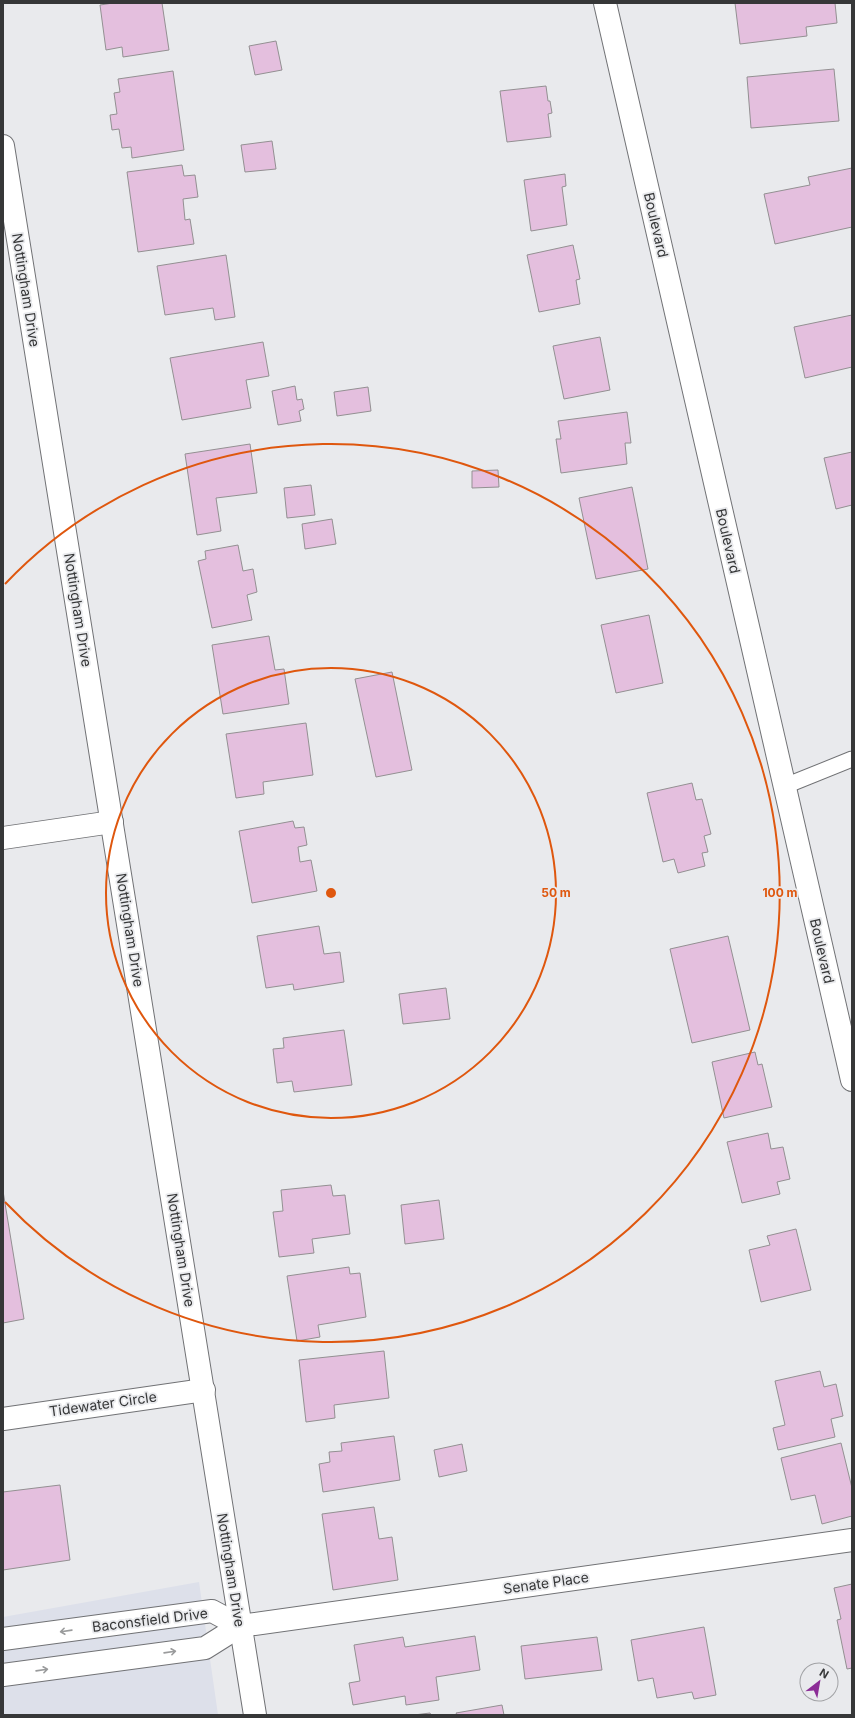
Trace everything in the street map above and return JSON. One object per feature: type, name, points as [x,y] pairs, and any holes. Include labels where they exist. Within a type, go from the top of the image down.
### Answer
[{"type":"street","name":"Boulevard","points":[[605,3],[852,1080]]},
{"type":"street","name":"Nottingham Drive","points":[[3,146],[255,1715]]},
{"type":"street","points":[[3,838],[112,822]]},
{"type":"street","name":"Tidewater Circle","points":[[3,1419],[204,1390]]},
{"type":"street","name":"Senate Place","points":[[240,1626],[852,1540]]},
{"type":"street","name":"Baconsfield Drive","points":[[3,1639],[212,1611],[240,1626],[206,1648],[3,1675]]},
{"type":"lane","points":[[785,786],[852,759]]},
{"type":"shaded area","points":[[199,1582],[218,1715],[3,1715],[3,1617]]},
{"type":"building","points":[[113,3],[162,3],[169,50],[123,57],[122,47],[106,50],[100,5]]},
{"type":"building","points":[[735,3],[835,3],[837,23],[806,27],[807,36],[740,44]]},
{"type":"building","points":[[276,41],[282,70],[255,75],[249,46]]},
{"type":"building","points":[[834,69],[839,121],[751,128],[747,77]]},
{"type":"building","points":[[173,71],[184,150],[132,158],[131,147],[122,148],[119,129],[112,130],[110,115],[117,114],[114,93],[120,92],[118,79]]},
{"type":"building","points":[[546,86],[548,101],[550,101],[552,113],[548,114],[551,137],[507,142],[500,91]]},
{"type":"building","points":[[272,141],[276,169],[245,172],[241,145]]},
{"type":"building","points":[[182,165],[184,176],[195,175],[198,197],[183,199],[185,220],[190,219],[194,244],[138,252],[127,172]]},
{"type":"building","points":[[852,168],[852,227],[775,244],[764,194],[810,185],[808,177]]},
{"type":"building","points":[[565,174],[566,186],[562,187],[567,225],[531,231],[524,180]]},
{"type":"building","points":[[573,245],[580,279],[576,280],[580,304],[539,312],[527,255]]},
{"type":"building","points":[[226,255],[235,317],[215,320],[213,308],[165,315],[157,266]]},
{"type":"building","points":[[852,315],[852,367],[805,378],[794,327]]},
{"type":"building","points":[[600,337],[610,390],[564,399],[553,346]]},
{"type":"building","points":[[263,342],[269,376],[246,380],[251,408],[182,420],[170,358]]},
{"type":"building","points":[[295,386],[297,400],[302,399],[304,409],[299,411],[301,421],[278,425],[272,391]]},
{"type":"building","points":[[368,387],[371,411],[337,416],[334,392]]},
{"type":"building","points":[[627,412],[631,443],[625,443],[627,464],[561,473],[556,439],[561,439],[558,421]]},
{"type":"building","points":[[250,444],[257,493],[216,498],[221,531],[197,535],[185,454]]},
{"type":"building","points":[[852,452],[852,505],[836,509],[824,458]]},
{"type":"building","points":[[498,470],[499,487],[472,488],[472,471]]},
{"type":"building","points":[[311,485],[315,515],[287,518],[284,488]]},
{"type":"building","points":[[632,487],[648,569],[596,579],[579,498]]},
{"type":"building","points":[[332,519],[336,544],[305,549],[302,524]]},
{"type":"building","points":[[238,545],[243,571],[253,569],[257,592],[247,595],[252,620],[212,628],[198,561],[206,559],[205,551]]},
{"type":"building","points":[[649,615],[663,683],[616,693],[601,625]]},
{"type":"building","points":[[269,636],[275,670],[284,669],[289,704],[223,714],[212,645]]},
{"type":"building","points":[[392,672],[412,770],[376,777],[355,679]]},
{"type":"building","points":[[306,723],[313,775],[263,782],[264,794],[236,798],[226,734]]},
{"type":"building","points":[[692,783],[696,800],[702,799],[711,834],[704,836],[708,852],[702,853],[705,866],[678,873],[674,859],[663,862],[647,793]]},
{"type":"building","points":[[293,821],[295,828],[304,827],[307,845],[298,847],[300,862],[311,860],[317,891],[252,903],[239,831]]},
{"type":"building","points":[[319,926],[324,954],[340,952],[344,982],[294,990],[293,984],[266,988],[257,936]]},
{"type":"building","points":[[728,936],[750,1030],[692,1043],[670,949]]},
{"type":"building","points":[[446,988],[450,1019],[403,1024],[399,994]]},
{"type":"building","points":[[344,1030],[352,1085],[294,1092],[292,1081],[277,1083],[273,1049],[284,1048],[283,1038]]},
{"type":"building","points":[[755,1052],[758,1065],[762,1064],[772,1107],[724,1118],[712,1062]]},
{"type":"building","points":[[768,1133],[771,1149],[783,1147],[790,1179],[777,1182],[780,1194],[742,1203],[727,1142]]},
{"type":"building","points":[[331,1185],[333,1196],[345,1195],[350,1234],[312,1239],[314,1253],[279,1257],[273,1212],[283,1211],[281,1190]]},
{"type":"building","points":[[3,1191],[24,1319],[3,1323]]},
{"type":"building","points":[[439,1200],[444,1239],[405,1244],[401,1205]]},
{"type":"building","points":[[796,1229],[811,1290],[761,1302],[749,1250],[770,1245],[767,1236]]},
{"type":"building","points":[[349,1267],[350,1274],[360,1273],[366,1317],[318,1325],[320,1337],[297,1341],[287,1276]]},
{"type":"building","points":[[384,1351],[389,1398],[334,1405],[335,1418],[306,1422],[299,1360]]},
{"type":"building","points":[[820,1371],[824,1387],[836,1384],[843,1416],[831,1419],[835,1437],[778,1450],[773,1428],[785,1425],[775,1381]]},
{"type":"building","points":[[394,1436],[400,1480],[323,1492],[319,1464],[330,1462],[329,1452],[342,1451],[341,1443]]},
{"type":"building","points":[[841,1443],[852,1488],[852,1516],[822,1524],[815,1495],[791,1500],[781,1458]]},
{"type":"building","points":[[462,1444],[467,1471],[439,1477],[434,1450]]},
{"type":"building","points":[[60,1485],[70,1560],[3,1570],[3,1492]]},
{"type":"building","points":[[374,1507],[379,1539],[392,1537],[398,1580],[333,1590],[322,1514]]},
{"type":"building","points":[[852,1584],[852,1668],[847,1669],[837,1620],[841,1619],[834,1588]]},
{"type":"building","points":[[704,1627],[716,1695],[694,1699],[692,1692],[657,1698],[653,1678],[638,1681],[631,1640]]},
{"type":"building","points":[[475,1636],[480,1670],[436,1677],[439,1700],[406,1705],[405,1696],[353,1705],[349,1683],[360,1681],[354,1645],[403,1637],[405,1647]]},
{"type":"building","points":[[597,1637],[602,1670],[525,1679],[521,1646]]},
{"type":"building","points":[[502,1705],[504,1715],[457,1715],[456,1713]]},
{"type":"building","points":[[430,1713],[431,1715],[414,1715]]}]
